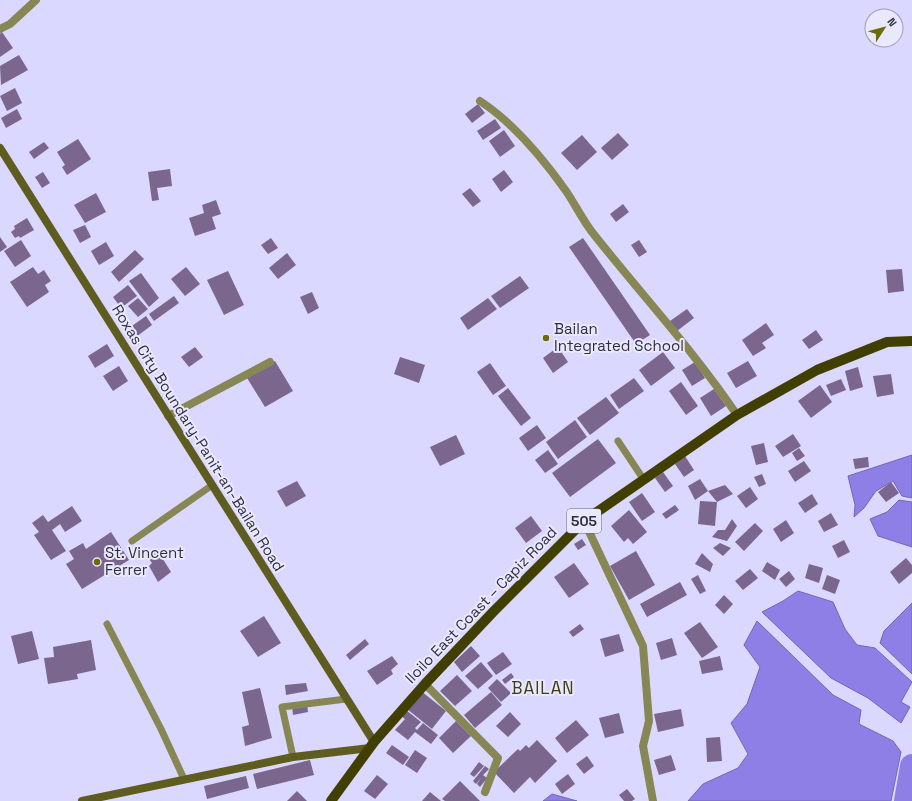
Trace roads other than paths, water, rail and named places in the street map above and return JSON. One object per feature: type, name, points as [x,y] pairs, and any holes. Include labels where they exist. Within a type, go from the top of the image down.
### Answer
[{"type":"main road","name":"Roxas City Boundary-Panit-an-Bailan Road","points":[[0,148],[346,699],[372,745]]},
{"type":"main road","name":"Iloilo East Coast – Capiz Road","points":[[331,801],[372,745],[425,684],[493,612],[584,521],[737,415],[817,370],[887,342],[912,341]]},
{"type":"main road","points":[[82,801],[293,757],[372,745]]},
{"type":"street","points":[[0,29],[10,24],[36,0]]},
{"type":"street","points":[[480,101],[529,144],[565,190],[591,230],[681,342],[711,376],[737,415]]},
{"type":"street","points":[[168,416],[270,362]]},
{"type":"street","points":[[584,521],[643,646],[649,721],[643,746],[652,801]]},
{"type":"street","points":[[425,684],[498,758],[485,792]]},
{"type":"lane","points":[[618,441],[644,480]]},
{"type":"lane","points":[[132,541],[212,486]]},
{"type":"lane","points":[[107,624],[161,729],[184,779]]},
{"type":"lane","points":[[293,757],[282,707],[346,699]]},
{"type":"waterway","points":[[906,801],[912,766]]},
{"type":"place","name":"Bailan Integrated School","points":[[546,338]]},
{"type":"place","name":"St. Vincent Ferrer","points":[[97,562]]},
{"type":"district","name":"BAILAN","points":[[543,688]]}]
